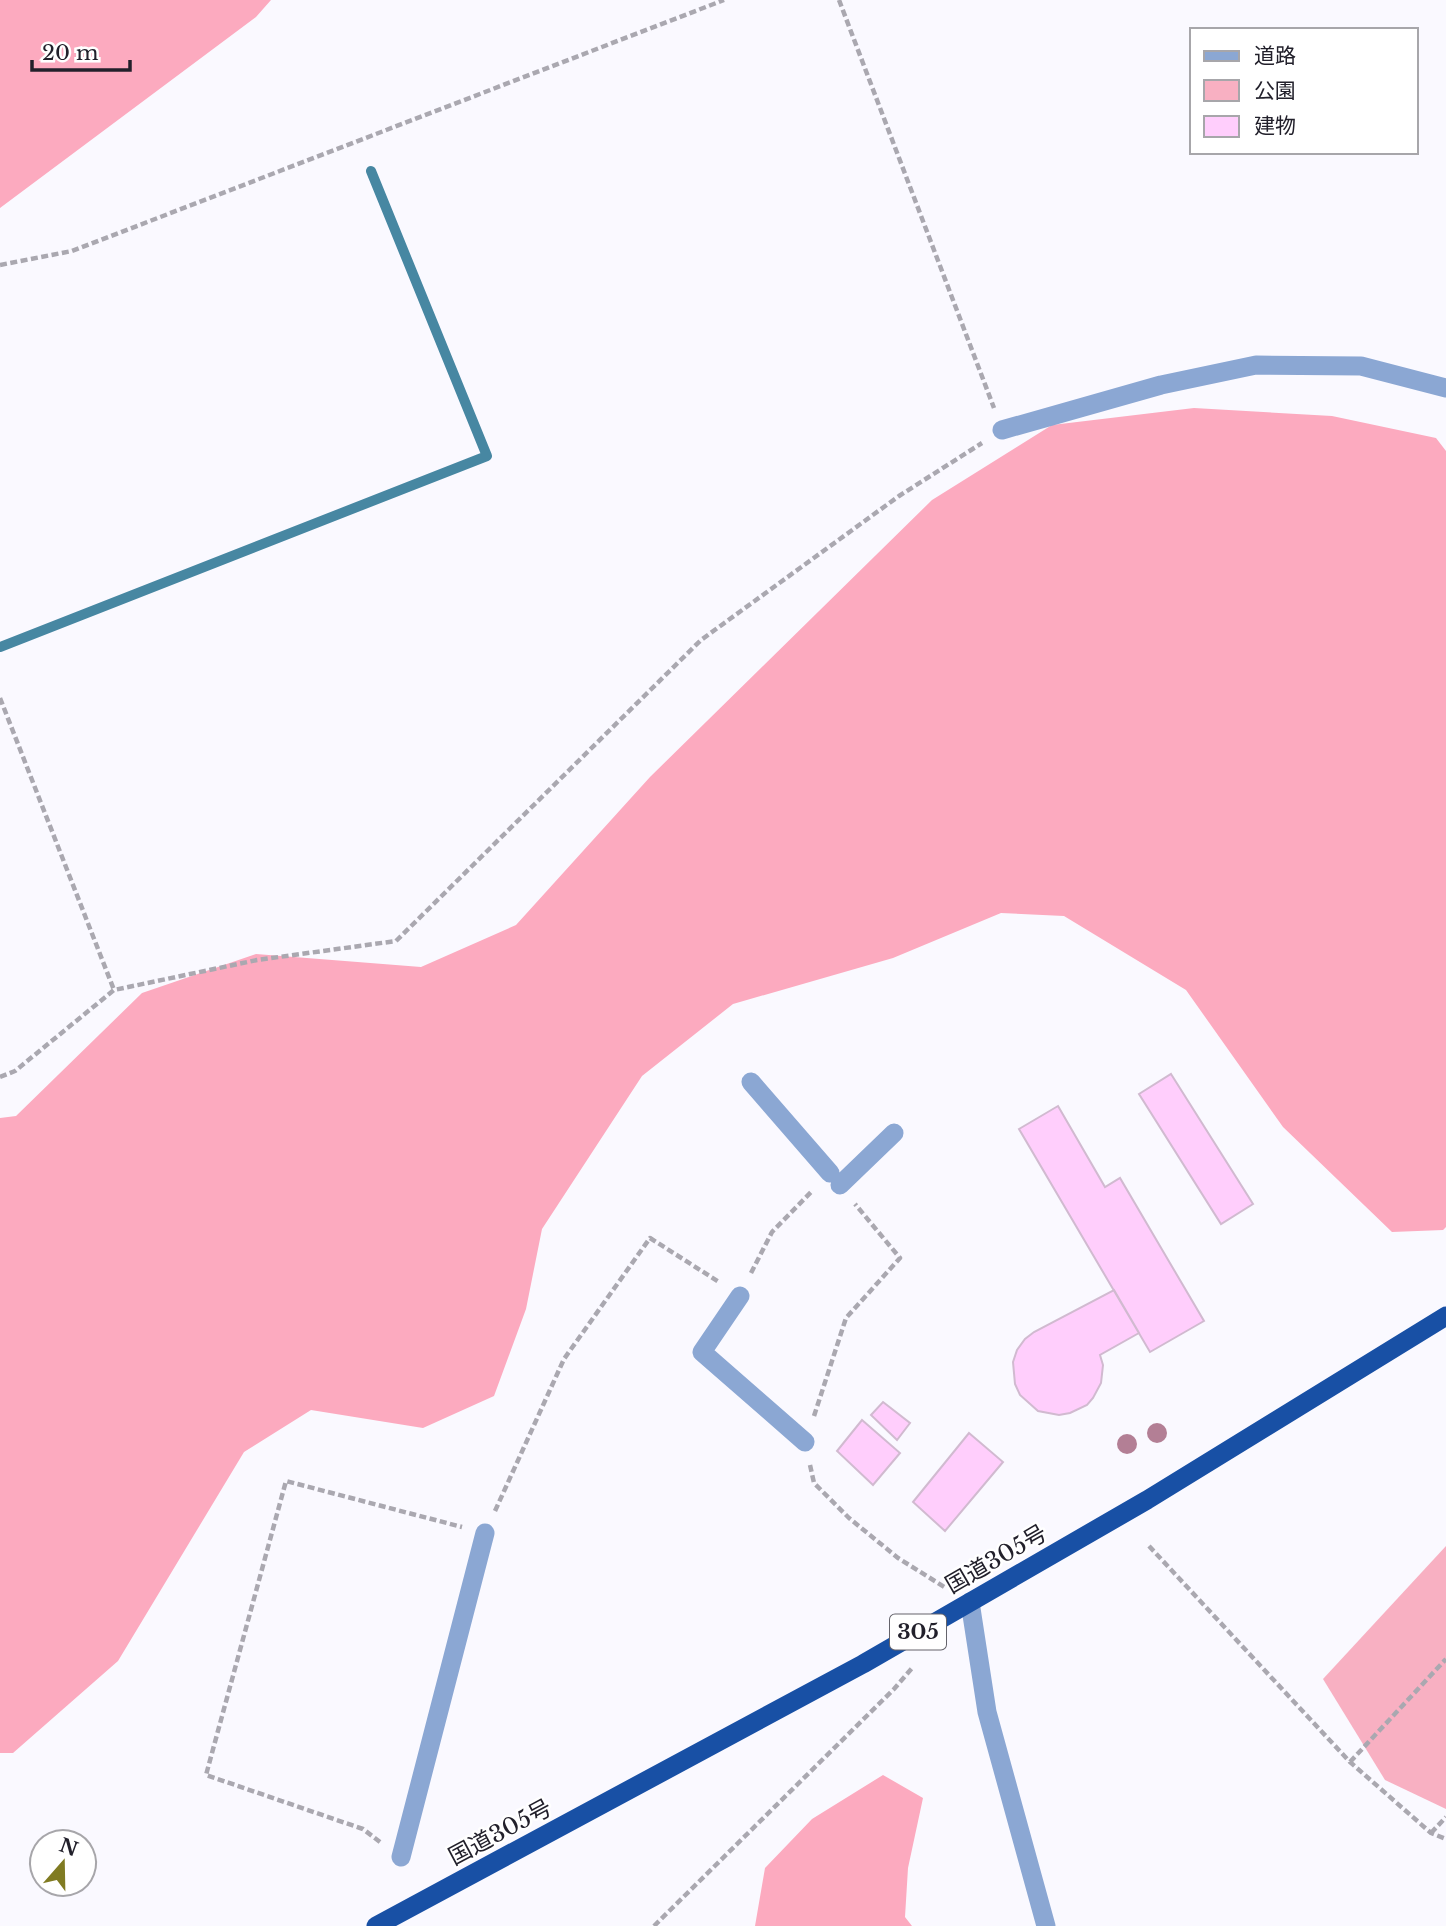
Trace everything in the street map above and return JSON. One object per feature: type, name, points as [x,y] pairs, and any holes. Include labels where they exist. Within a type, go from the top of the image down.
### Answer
[{"type":"highway","name":"国道305号","points":[[376,1926],[863,1664],[1159,1493],[1446,1315]]},
{"type":"street","points":[[1002,430],[1161,385],[1256,365],[1361,366],[1446,388]]},
{"type":"street","points":[[751,1082],[835,1179],[894,1133]]},
{"type":"street","points":[[740,1296],[702,1352],[805,1442]]},
{"type":"street","points":[[401,1857],[485,1533]]},
{"type":"street","points":[[970,1602],[987,1712],[1046,1926]]},
{"type":"path","points":[[0,265],[72,251],[724,0]]},
{"type":"path","points":[[0,1077],[15,1071],[114,990],[257,960],[396,941],[701,640],[899,496],[1002,430],[839,0]]},
{"type":"path","points":[[0,698],[114,990]]},
{"type":"path","points":[[401,1857],[363,1829],[206,1775],[286,1481],[485,1533],[564,1359],[650,1238],[740,1296],[772,1232],[835,1179],[900,1258],[846,1318],[805,1442],[814,1483],[849,1518],[898,1558],[970,1602]]},
{"type":"path","points":[[1149,1546],[1350,1762],[1431,1833],[1446,1839]]},
{"type":"path","points":[[1350,1762],[1446,1659]]},
{"type":"path","points":[[654,1926],[894,1689],[919,1660]]},
{"type":"path","points":[[1431,1833],[1446,1817]]},
{"type":"green space","points":[[1446,1546],[1446,1809],[1385,1780],[1323,1679]]},
{"type":"shaded area","points":[[0,0],[271,0],[256,17],[0,208]]},
{"type":"shaded area","points":[[1194,408],[1332,416],[1436,438],[1446,451],[1446,1227],[1443,1230],[1392,1232],[1283,1127],[1186,990],[1064,916],[1001,913],[893,958],[733,1004],[642,1076],[542,1229],[526,1309],[494,1396],[423,1428],[311,1410],[244,1452],[118,1661],[13,1753],[0,1753],[0,1118],[16,1116],[142,993],[256,954],[421,967],[516,925],[650,777],[932,500],[1052,425]]},
{"type":"shaded area","points":[[883,1775],[923,1798],[908,1868],[905,1917],[912,1926],[755,1926],[765,1868],[812,1819]]},
{"type":"building","points":[[1171,1074],[1253,1204],[1221,1224],[1139,1094]]},
{"type":"building","points":[[1058,1106],[1105,1187],[1120,1178],[1204,1321],[1150,1352],[1019,1129]]},
{"type":"building","points":[[1114,1290],[1139,1333],[1100,1355],[1103,1365],[1101,1383],[1087,1405],[1059,1415],[1038,1411],[1020,1395],[1015,1384],[1013,1362],[1017,1350],[1034,1332]]},
{"type":"building","points":[[883,1402],[910,1423],[897,1440],[871,1415]]},
{"type":"building","points":[[862,1420],[900,1453],[873,1485],[837,1451]]},
{"type":"building","points":[[969,1433],[1003,1462],[945,1531],[913,1502]]},
{"type":"waterway","points":[[0,647],[487,456],[371,171]]}]
